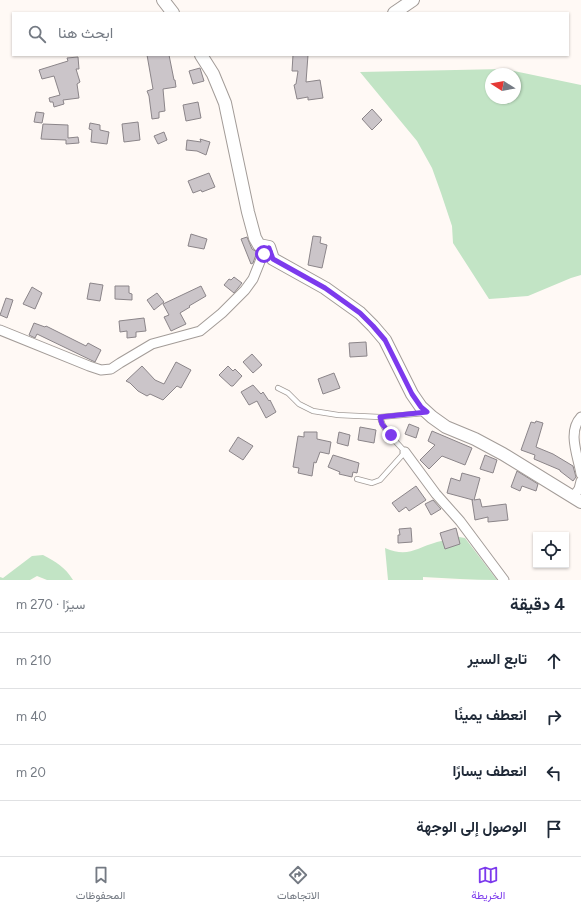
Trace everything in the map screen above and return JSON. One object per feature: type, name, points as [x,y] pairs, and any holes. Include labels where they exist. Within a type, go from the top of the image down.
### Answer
[{"type":"main road","points":[[163,0],[172,12]]},
{"type":"main road","points":[[395,12],[413,0]]},
{"type":"main road","points":[[202,56],[213,74],[225,103],[255,238],[259,245],[269,248],[273,259],[325,288],[360,313],[385,340],[412,394],[421,407],[427,412],[446,427],[475,438],[577,499]]},
{"type":"street","points":[[0,330],[89,366],[102,370],[111,370],[152,344],[200,331],[222,313],[245,290],[253,279],[264,254],[269,248]]},
{"type":"street","points":[[581,416],[573,434],[581,474]]},
{"type":"street","points":[[405,452],[436,494],[460,521],[504,580]]},
{"type":"street","points":[[577,499],[581,481]]},
{"type":"lane","points":[[278,388],[288,393],[299,404],[313,411],[338,415],[380,417],[427,412]]},
{"type":"lane","points":[[357,479],[372,483],[380,480],[405,452],[382,424],[380,417]]},
{"type":"green space","points":[[485,69],[485,104],[521,104],[521,73],[581,85],[581,275],[528,296],[489,299],[453,243],[452,226],[441,193],[432,168],[417,141],[360,72]]},
{"type":"green space","points":[[459,537],[465,538],[497,580],[423,577],[423,580],[388,580],[385,548],[393,551],[406,552]]},
{"type":"green space","points":[[43,555],[60,565],[73,580],[47,580],[37,576],[30,580],[0,580],[0,577],[3,578],[32,556]]},
{"type":"building","points":[[147,56],[169,56],[176,87],[163,89],[165,111],[159,112],[159,118],[152,119],[147,91],[153,89]]},
{"type":"building","points":[[293,56],[308,56],[306,82],[320,80],[323,98],[308,100],[308,97],[297,99],[294,85],[296,84],[298,71],[292,71]]},
{"type":"building","points":[[78,57],[79,69],[76,69],[80,82],[77,84],[79,98],[63,100],[64,104],[54,107],[53,102],[50,102],[49,98],[60,95],[54,76],[42,79],[39,70],[68,61],[67,58]]},
{"type":"building","points":[[200,68],[204,81],[193,84],[189,71]]},
{"type":"building","points":[[198,102],[201,118],[186,121],[183,105]]},
{"type":"building","points":[[372,109],[382,120],[372,130],[362,119]]},
{"type":"building","points":[[36,112],[44,113],[42,123],[34,122]]},
{"type":"building","points":[[138,122],[140,140],[124,142],[122,124]]},
{"type":"building","points":[[90,123],[100,125],[100,130],[109,132],[107,144],[91,142],[92,130],[89,129]]},
{"type":"building","points":[[43,124],[68,125],[68,138],[78,137],[79,143],[66,144],[66,140],[41,139]]},
{"type":"building","points":[[164,132],[167,140],[158,144],[154,136]]},
{"type":"building","points":[[200,139],[210,142],[206,155],[197,151],[186,150],[187,140],[201,142]]},
{"type":"building","points":[[209,173],[215,187],[202,192],[201,190],[193,193],[188,181]]},
{"type":"building","points":[[191,234],[207,239],[204,249],[188,246]]},
{"type":"building","points":[[313,236],[321,237],[320,243],[327,245],[322,268],[308,265]]},
{"type":"building","points":[[247,237],[252,249],[257,252],[253,263],[251,264],[241,239]]},
{"type":"building","points":[[234,277],[242,283],[234,293],[224,285],[229,279],[231,280]]},
{"type":"building","points":[[90,283],[103,285],[100,301],[87,299]]},
{"type":"building","points":[[115,286],[129,286],[129,293],[132,294],[132,300],[115,299]]},
{"type":"building","points":[[201,286],[206,296],[180,313],[186,324],[171,331],[164,317],[169,315],[163,304]]},
{"type":"building","points":[[32,287],[42,293],[35,309],[23,304]]},
{"type":"building","points":[[157,293],[164,302],[154,310],[147,300]]},
{"type":"building","points":[[6,298],[13,300],[7,318],[0,315]]},
{"type":"building","points":[[144,318],[146,331],[136,332],[136,337],[127,338],[127,331],[120,332],[119,321]]},
{"type":"building","points":[[34,323],[45,327],[46,326],[86,346],[88,343],[101,350],[95,362],[37,334],[35,338],[29,335]]},
{"type":"building","points":[[366,342],[367,356],[350,357],[349,343]]},
{"type":"building","points":[[252,354],[262,365],[253,373],[243,362]]},
{"type":"building","points":[[176,362],[191,370],[181,388],[177,386],[163,400],[150,394],[147,396],[126,381],[142,366],[155,380],[164,384]]},
{"type":"building","points":[[228,366],[233,371],[235,369],[242,376],[233,386],[231,386],[219,375]]},
{"type":"building","points":[[334,373],[340,388],[323,394],[318,379]]},
{"type":"building","points":[[253,385],[261,394],[263,392],[269,401],[270,400],[276,412],[266,418],[257,401],[249,405],[241,392]]},
{"type":"building","points":[[536,421],[543,423],[536,447],[553,454],[573,466],[576,477],[573,481],[560,470],[534,459],[535,455],[521,450],[531,422],[535,423]]},
{"type":"building","points":[[409,424],[419,428],[416,438],[405,434]]},
{"type":"building","points":[[360,427],[376,430],[374,443],[358,440]]},
{"type":"building","points":[[432,431],[472,448],[465,465],[442,456],[429,469],[420,460],[435,445],[428,441]]},
{"type":"building","points":[[304,432],[317,432],[317,439],[331,442],[329,454],[320,452],[316,463],[314,462],[312,476],[298,473],[299,468],[293,467],[298,436],[304,437]]},
{"type":"building","points":[[339,432],[350,435],[348,446],[337,443]]},
{"type":"building","points":[[238,437],[253,446],[243,460],[229,451]]},
{"type":"building","points":[[333,455],[359,463],[357,473],[353,472],[352,477],[339,474],[340,472],[328,467]]},
{"type":"building","points":[[485,455],[497,460],[493,473],[480,469]]},
{"type":"building","points":[[517,471],[538,484],[536,491],[522,486],[520,491],[511,487]]},
{"type":"building","points":[[462,473],[480,478],[474,500],[480,499],[482,507],[506,504],[508,520],[488,522],[488,517],[475,520],[473,500],[447,493],[451,478],[460,481]]},
{"type":"building","points":[[416,486],[426,500],[409,511],[406,507],[399,512],[392,503]]},
{"type":"building","points":[[433,500],[441,509],[431,515],[425,504]]},
{"type":"building","points":[[411,528],[412,542],[398,543],[398,535],[400,535],[399,529]]},
{"type":"building","points":[[456,528],[460,544],[445,549],[440,533]]},
{"type":"route","points":[[264,254],[269,248],[273,259],[325,288],[343,300],[360,313],[385,340],[412,394],[421,407],[427,412],[380,417],[385,429],[391,435]]}]
